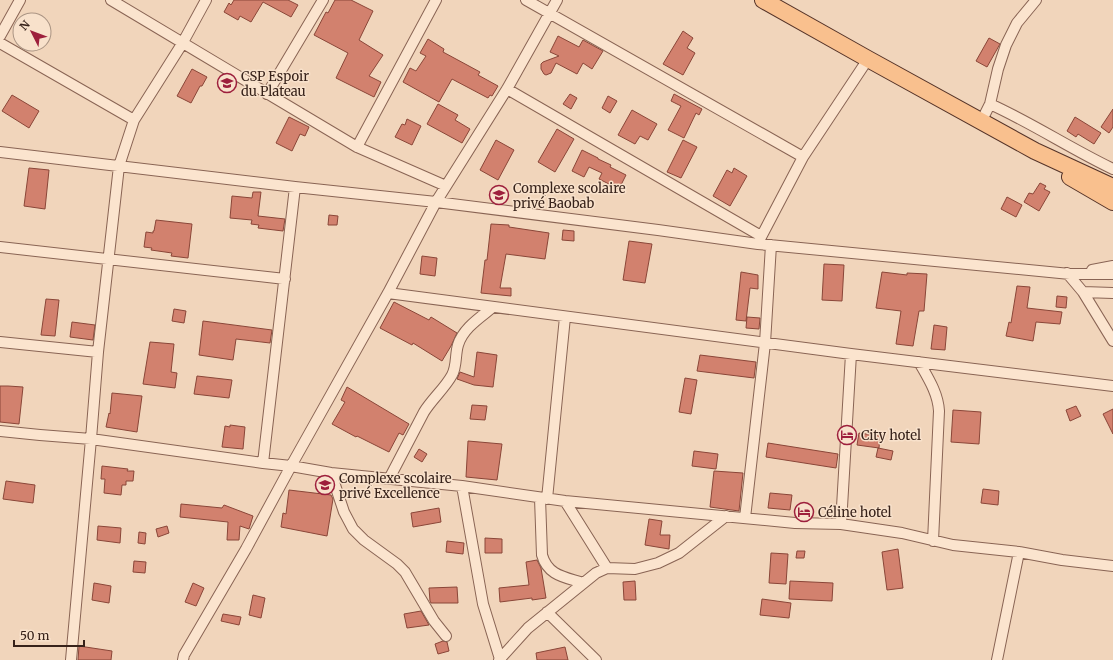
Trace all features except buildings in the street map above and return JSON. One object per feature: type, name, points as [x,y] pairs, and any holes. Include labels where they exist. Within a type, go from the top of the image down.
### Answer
[{"type":"main road","points":[[763,0],[1035,151],[1113,187]]},
{"type":"main road","points":[[1035,151],[1073,179],[1113,202]]},
{"type":"street","points":[[0,36],[20,0]]},
{"type":"street","points":[[112,0],[182,44],[357,147],[446,186]]},
{"type":"street","points":[[71,660],[98,352],[119,166],[134,120],[182,44],[206,0]]},
{"type":"street","points":[[267,94],[323,0]]},
{"type":"street","points":[[357,147],[436,0]]},
{"type":"street","points":[[526,0],[803,157]]},
{"type":"street","points":[[183,660],[184,655],[246,548],[388,293],[436,202],[507,89],[557,0]]},
{"type":"street","points":[[981,122],[990,104],[998,69],[1006,44],[1018,23],[1036,0]]},
{"type":"street","points":[[0,43],[134,120]]},
{"type":"street","points":[[760,240],[803,157],[868,59]]},
{"type":"street","points":[[507,89],[760,240],[771,245],[1068,273],[1113,274]]},
{"type":"street","points":[[990,104],[1012,114],[1086,156],[1113,169]]},
{"type":"street","points":[[0,152],[436,202],[658,230],[760,240]]},
{"type":"street","points":[[263,463],[295,187]]},
{"type":"street","points":[[745,518],[765,343],[771,245]]},
{"type":"street","points":[[0,247],[285,279]]},
{"type":"street","points":[[1068,273],[1113,266]]},
{"type":"street","points":[[1068,273],[1099,316],[1113,341]]},
{"type":"street","points":[[1083,292],[1113,293]]},
{"type":"street","points":[[388,293],[765,343],[1113,386]]},
{"type":"street","points":[[389,479],[430,402],[452,374],[458,345],[462,336],[493,307]]},
{"type":"street","points":[[565,316],[543,498],[542,555],[544,563],[550,571],[583,583]]},
{"type":"street","points":[[0,342],[98,352]]},
{"type":"street","points":[[841,524],[851,354]]},
{"type":"street","points":[[920,362],[939,403],[933,541]]},
{"type":"street","points":[[0,431],[91,439],[291,466],[331,473],[462,486],[565,501],[796,523],[841,524],[902,533],[953,546],[1019,552],[1062,560],[1113,566]]},
{"type":"street","points":[[331,473],[344,512],[353,529],[364,540],[397,564],[405,572],[434,621],[446,636]]},
{"type":"street","points":[[462,486],[483,604],[499,660]]},
{"type":"street","points":[[565,501],[607,568]]},
{"type":"street","points":[[499,660],[528,628],[596,573],[607,568],[635,569],[658,563],[679,553],[726,516]]},
{"type":"street","points":[[997,660],[1019,552]]},
{"type":"street","points":[[547,612],[591,658]]},
{"type":"place","name":"CSP Espoir du Plateau","points":[[227,83]]},
{"type":"place","name":"Complexe scolaire privé Baobab","points":[[499,195]]},
{"type":"place","name":"City hotel","points":[[847,435]]},
{"type":"place","name":"Complexe scolaire privé Excellence","points":[[325,485]]},
{"type":"place","name":"Céline hotel","points":[[804,512]]}]
